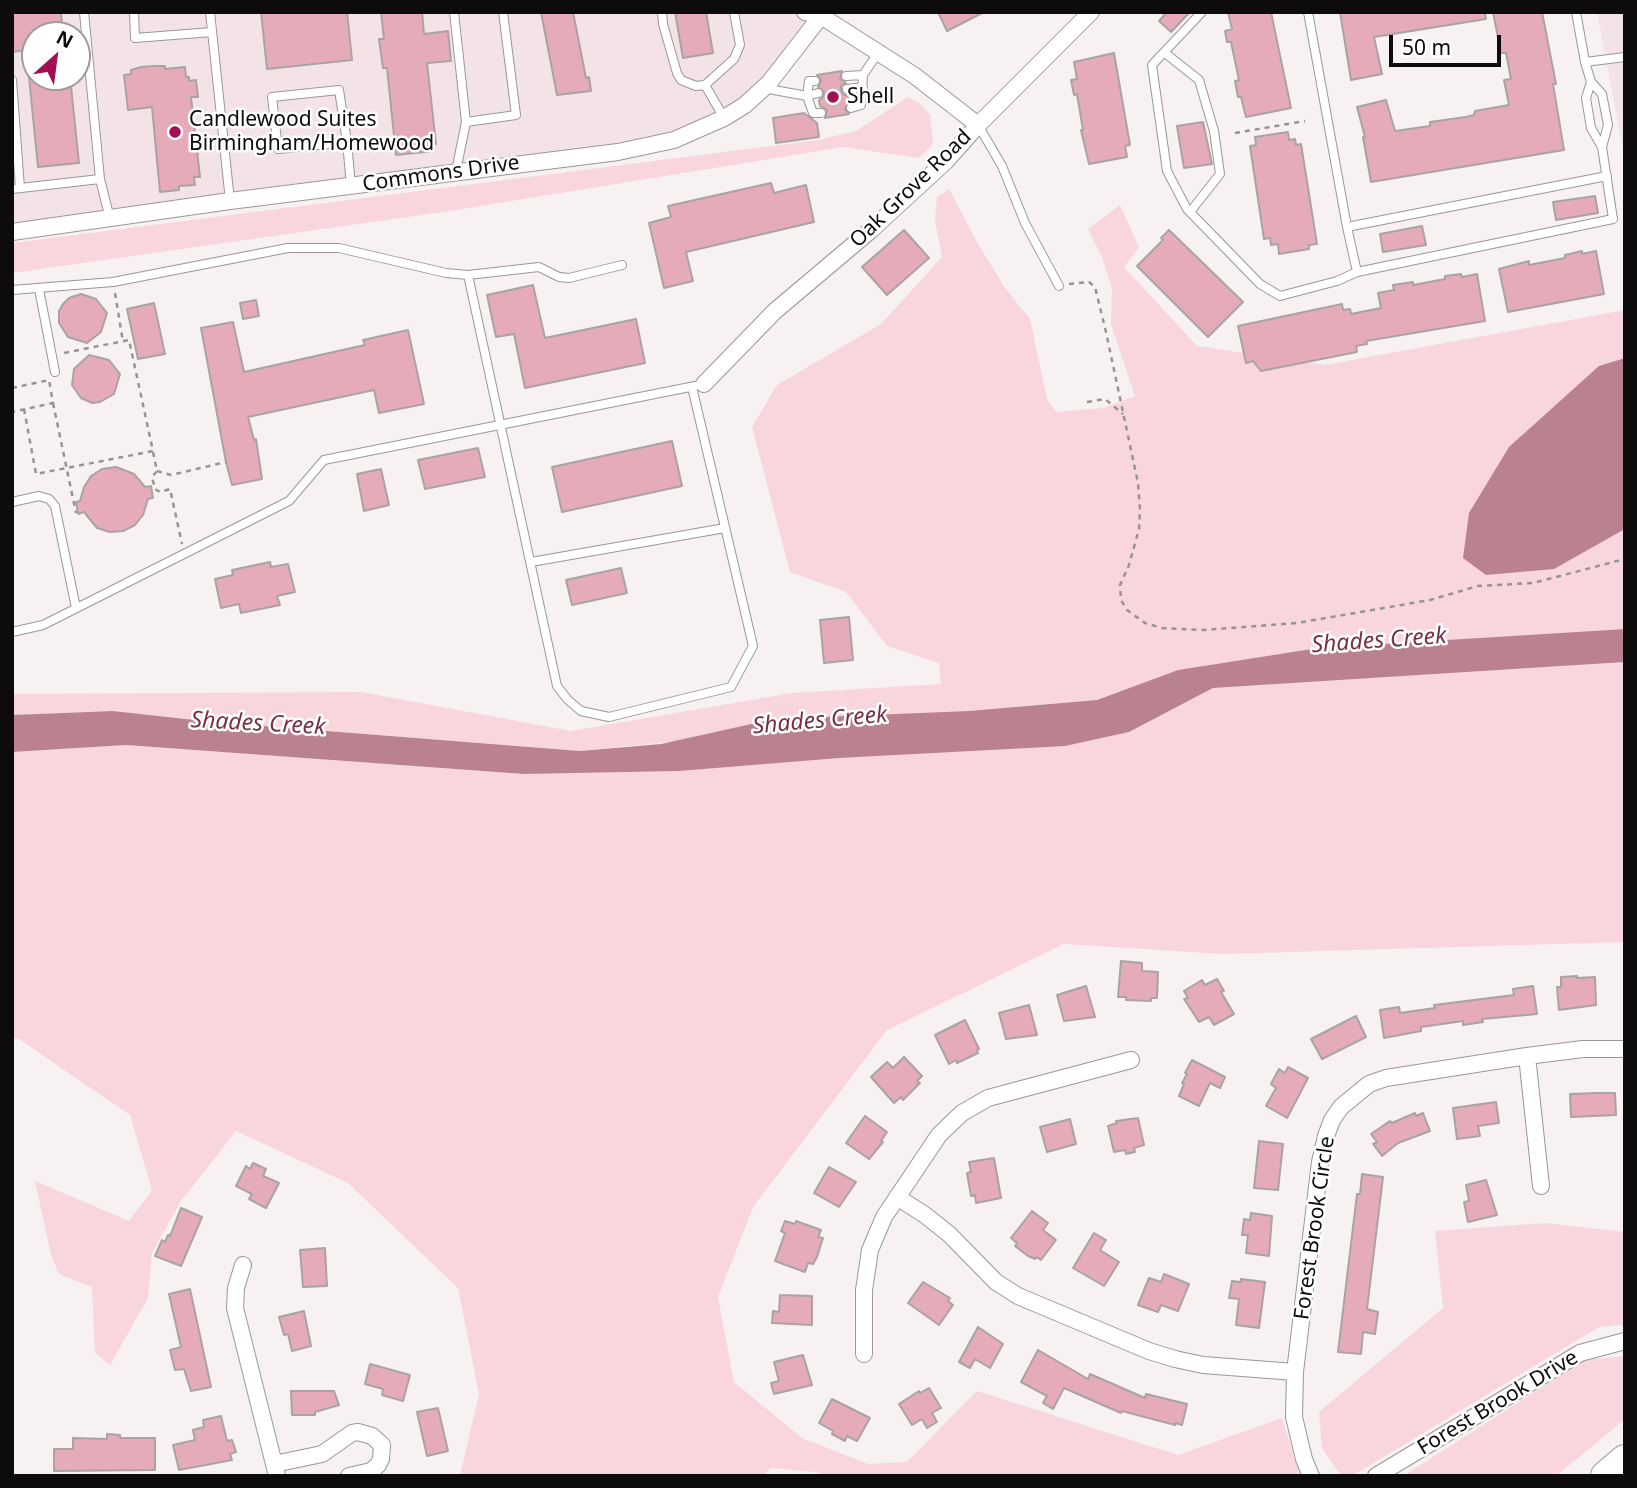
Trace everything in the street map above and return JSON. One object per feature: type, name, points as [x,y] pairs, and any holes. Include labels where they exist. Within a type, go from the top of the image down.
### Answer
[{"type":"highway","points":[[1606,1476],[1625,1460]]},
{"type":"street","name":"Oak Grove Road","points":[[698,385],[775,311],[871,230],[946,161],[978,125],[915,76],[816,14]]},
{"type":"street","name":"Commons Drive","points":[[12,232],[456,171],[618,152],[674,141],[745,105],[763,88],[816,14]]},
{"type":"street","points":[[978,125],[1087,14]]},
{"type":"street","name":"Forest Brook Circle","points":[[1311,1476],[1304,1459],[1294,1416],[1295,1372],[1320,1162],[1332,1120],[1341,1107],[1369,1084],[1386,1077],[1583,1049],[1625,1049]]},
{"type":"street","points":[[1527,1056],[1541,1186]]},
{"type":"street","points":[[864,1354],[863,1290],[866,1266],[876,1232],[939,1135],[962,1113],[1003,1092],[1131,1060]]},
{"type":"street","points":[[897,1197],[925,1214],[949,1234],[996,1282],[1018,1296],[1149,1351],[1175,1359],[1203,1365],[1295,1372]]},
{"type":"street","points":[[243,1265],[236,1288],[235,1308],[275,1470],[322,1454],[352,1433],[372,1436],[382,1445],[378,1465],[371,1471],[349,1476]]},
{"type":"street","name":"Forest Brook Drive","points":[[1376,1476],[1580,1353],[1625,1341]]},
{"type":"lane","points":[[84,12],[100,179],[110,219]]},
{"type":"lane","points":[[134,12],[135,38],[212,32]]},
{"type":"lane","points":[[209,12],[230,201]]},
{"type":"lane","points":[[454,12],[466,122],[456,171]]},
{"type":"lane","points":[[466,122],[516,115],[503,12]]},
{"type":"lane","points":[[662,12],[677,73],[681,80],[696,86],[705,85],[734,59],[740,45],[734,12]]},
{"type":"lane","points":[[1202,12],[1152,65],[1167,171],[1191,212],[1260,284],[1280,296],[1337,281],[1357,272],[1613,219],[1602,146],[1591,128],[1586,98],[1591,82]]},
{"type":"lane","points":[[1308,12],[1357,272]]},
{"type":"lane","points":[[1576,12],[1591,82],[1602,94],[1608,125],[1602,146]]},
{"type":"lane","points":[[851,108],[862,105],[863,75],[878,53]]},
{"type":"lane","points":[[1165,53],[1199,80],[1214,131],[1220,174],[1191,212]]},
{"type":"lane","points":[[1585,62],[1625,57]]},
{"type":"lane","points":[[845,76],[863,75]]},
{"type":"lane","points":[[12,80],[16,188],[100,179]]},
{"type":"lane","points":[[816,81],[809,81],[807,96],[813,113],[821,113]]},
{"type":"lane","points":[[705,85],[724,118]]},
{"type":"lane","points":[[847,89],[863,87]]},
{"type":"lane","points":[[763,88],[807,96],[818,93]]},
{"type":"lane","points":[[347,142],[278,149],[272,97],[339,90],[347,142],[351,186]]},
{"type":"lane","points":[[978,125],[1003,166],[1025,223],[1059,286]]},
{"type":"lane","points":[[1347,227],[1607,176]]},
{"type":"lane","points":[[12,290],[113,282],[288,248],[339,248],[446,273],[468,275],[539,267],[559,277],[569,278],[622,265]]},
{"type":"lane","points":[[12,632],[43,625],[289,501],[324,460],[502,425],[698,385],[725,528],[753,646],[731,687],[610,717],[581,711],[557,687],[502,425],[468,275]]},
{"type":"lane","points":[[40,289],[55,373]]},
{"type":"lane","points":[[12,502],[39,496],[49,499],[55,506],[76,608]]},
{"type":"lane","points":[[531,562],[725,528]]},
{"type":"path","points":[[1235,133],[1305,121]]},
{"type":"path","points":[[1059,286],[1085,281],[1095,287],[1138,482],[1139,529],[1120,585],[1121,600],[1135,617],[1154,625],[1204,630],[1297,623],[1430,600],[1478,586],[1533,583],[1625,559]]},
{"type":"path","points":[[113,282],[123,342]]},
{"type":"path","points":[[52,356],[129,340],[157,471]]},
{"type":"path","points":[[12,388],[49,380],[76,513]]},
{"type":"path","points":[[1087,402],[1105,399],[1123,414]]},
{"type":"path","points":[[12,412],[53,403]]},
{"type":"path","points":[[24,409],[37,474],[153,451]]},
{"type":"path","points":[[157,471],[171,475],[226,462]]},
{"type":"path","points":[[157,471],[152,477],[155,489],[160,492],[170,489],[184,554]]},
{"type":"shaded area","points":[[12,12],[805,12],[821,16],[769,83],[674,140],[12,232]]},
{"type":"shaded area","points":[[1597,12],[1625,12],[1625,160]]},
{"type":"shaded area","points":[[908,97],[919,103],[930,115],[933,144],[919,158],[843,147],[450,211],[12,273],[12,243],[818,140],[856,131]]},
{"type":"shaded area","points":[[949,189],[1005,288],[1030,319],[1047,399],[1056,412],[1104,408],[1135,396],[1111,324],[1112,289],[1102,257],[1088,229],[1120,205],[1139,247],[1124,267],[1197,346],[1325,365],[1625,310],[1625,358],[1599,366],[1554,569],[1625,529],[1625,629],[1318,648],[1178,670],[1097,700],[580,751],[213,722],[113,711],[12,715],[12,694],[361,692],[571,731],[792,693],[941,684],[939,663],[887,646],[846,592],[790,572],[752,427],[777,385],[881,324],[942,257],[935,220],[937,197]]},
{"type":"shaded area","points":[[1625,662],[1625,942],[1223,954],[1064,944],[887,1030],[753,1207],[718,1297],[734,1382],[802,1438],[868,1464],[907,1462],[977,1391],[1178,1455],[1282,1418],[1300,1476],[824,1476],[816,1472],[771,1468],[763,1476],[460,1476],[479,1394],[458,1288],[348,1183],[236,1131],[181,1201],[152,1253],[148,1298],[110,1365],[95,1353],[92,1287],[59,1274],[51,1255],[35,1181],[129,1221],[152,1190],[130,1115],[19,1039],[12,1038],[12,752],[126,745],[524,774],[679,771],[1129,732],[1213,688]]},
{"type":"shaded area","points":[[1545,1223],[1625,1232],[1625,1325],[1599,1327],[1352,1476],[1341,1476],[1322,1448],[1319,1412],[1443,1308],[1435,1231]]},
{"type":"shaded area","points":[[1625,1356],[1625,1419],[1556,1476],[1403,1476],[1585,1360]]},
{"type":"water","points":[[1625,358],[1625,529],[1554,569],[1486,575],[1463,558],[1469,513],[1509,447],[1599,366]]},
{"type":"water","name":"Shades Creek","points":[[1625,629],[1625,662],[1213,688],[1129,732],[1065,746],[839,758],[679,771],[524,774],[126,745],[12,752],[12,715],[113,711],[213,722],[580,751],[661,744],[774,719],[969,711],[1097,700],[1178,670],[1318,648]]},
{"type":"building","points":[[12,12],[61,12],[62,21],[21,21],[21,51],[12,52]]},
{"type":"building","points":[[261,12],[347,12],[352,60],[267,69]]},
{"type":"building","points":[[381,12],[422,12],[424,34],[448,31],[451,61],[427,63],[436,144],[433,145],[434,151],[396,155],[387,68],[383,68],[379,39],[384,39]]},
{"type":"building","points":[[541,12],[573,12],[591,91],[557,95]]},
{"type":"building","points":[[675,12],[706,12],[713,53],[683,58]]},
{"type":"building","points":[[938,12],[984,12],[947,31]]},
{"type":"building","points":[[1167,12],[1190,12],[1171,32],[1159,21]]},
{"type":"building","points":[[1228,12],[1271,12],[1291,108],[1246,117],[1241,97],[1238,97],[1235,81],[1239,80],[1231,42],[1227,42],[1225,31],[1232,29]]},
{"type":"building","points":[[1340,12],[1485,12],[1486,19],[1374,37],[1382,74],[1351,80]]},
{"type":"building","points":[[1493,12],[1542,12],[1556,84],[1553,84],[1564,150],[1371,182],[1365,137],[1357,107],[1386,100],[1395,131],[1430,126],[1430,122],[1466,117],[1474,115],[1475,111],[1509,105],[1504,80],[1511,79],[1506,53],[1501,53]]},
{"type":"building","points":[[1114,53],[1130,145],[1125,146],[1127,157],[1089,164],[1081,130],[1077,94],[1074,95],[1071,80],[1077,79],[1074,62]]},
{"type":"building","name":"Candlewood Suites Birmingham/Homewood","points":[[165,66],[165,69],[185,67],[189,81],[196,80],[198,97],[191,97],[200,177],[194,177],[195,185],[179,186],[179,190],[160,192],[152,107],[128,110],[124,75],[141,67]]},
{"type":"building","points":[[842,71],[840,79],[846,83],[841,86],[841,90],[844,95],[848,95],[849,102],[845,109],[849,114],[825,118],[827,110],[820,106],[819,100],[824,92],[818,87],[821,80],[817,75]]},
{"type":"building","points":[[30,91],[71,91],[79,163],[38,167]]},
{"type":"building","points":[[804,113],[817,123],[819,137],[776,143],[773,118]]},
{"type":"building","points":[[1203,122],[1212,164],[1184,168],[1177,126]]},
{"type":"building","points":[[1288,132],[1289,140],[1295,139],[1296,145],[1301,144],[1317,244],[1309,245],[1309,249],[1279,254],[1278,244],[1271,245],[1270,238],[1264,239],[1250,146],[1256,145],[1255,137]]},
{"type":"building","points":[[771,183],[774,193],[806,185],[814,222],[686,252],[693,281],[664,288],[649,223],[671,217],[668,206]]},
{"type":"building","points":[[1595,196],[1598,213],[1556,220],[1553,202]]},
{"type":"building","points":[[1422,226],[1426,245],[1383,252],[1380,234]]},
{"type":"building","points":[[904,230],[929,258],[887,295],[862,267]]},
{"type":"building","points":[[1169,230],[1243,302],[1208,337],[1137,266],[1163,240],[1161,238]]},
{"type":"building","points":[[1582,251],[1582,254],[1596,251],[1604,294],[1508,312],[1499,269],[1529,261],[1529,265],[1565,258],[1565,255]]},
{"type":"building","points":[[1461,274],[1462,277],[1477,274],[1485,321],[1366,341],[1367,344],[1356,346],[1357,352],[1261,371],[1253,361],[1246,363],[1238,326],[1342,304],[1343,310],[1350,309],[1351,314],[1381,308],[1378,293],[1394,290],[1393,285],[1413,282],[1413,285]]},
{"type":"building","points":[[533,285],[545,338],[636,319],[645,363],[525,388],[514,334],[496,337],[487,295]]},
{"type":"building","points":[[81,294],[96,299],[107,313],[101,332],[87,343],[68,337],[59,323],[59,311],[63,304],[69,298]]},
{"type":"building","points":[[256,300],[259,316],[243,319],[240,303]]},
{"type":"building","points":[[154,303],[165,354],[138,359],[127,309]]},
{"type":"building","points":[[233,322],[244,372],[365,345],[363,340],[408,330],[424,404],[379,413],[374,390],[248,417],[254,440],[256,439],[262,479],[232,485],[201,328]]},
{"type":"building","points":[[89,355],[109,360],[120,374],[114,394],[100,402],[92,403],[81,398],[72,385],[74,369]]},
{"type":"building","points":[[672,441],[682,486],[562,512],[552,467]]},
{"type":"building","points":[[478,448],[485,477],[425,489],[418,460]]},
{"type":"building","points":[[116,467],[134,474],[145,487],[151,486],[153,498],[148,499],[143,515],[135,525],[123,531],[110,532],[97,528],[84,512],[78,514],[76,502],[80,501],[91,476],[102,469]]},
{"type":"building","points":[[381,469],[389,505],[364,511],[357,474]]},
{"type":"building","points":[[270,562],[271,567],[288,564],[295,592],[277,596],[280,605],[241,613],[239,604],[221,608],[215,579],[233,575],[232,570]]},
{"type":"building","points":[[621,568],[627,593],[572,605],[566,580]]},
{"type":"building","points":[[849,617],[853,660],[824,663],[820,620]]},
{"type":"building","points":[[1121,961],[1142,963],[1142,971],[1158,972],[1157,998],[1151,998],[1151,1001],[1118,997]]},
{"type":"building","points":[[1561,977],[1595,977],[1596,1005],[1559,1010],[1557,987],[1561,987]]},
{"type":"building","points":[[1217,979],[1234,1014],[1214,1025],[1209,1017],[1199,1022],[1184,999],[1188,998],[1184,991],[1202,980],[1205,985]]},
{"type":"building","points":[[1086,986],[1095,1017],[1064,1021],[1057,995]]},
{"type":"building","points":[[1533,986],[1537,1014],[1482,1019],[1483,1022],[1463,1025],[1463,1021],[1421,1027],[1421,1031],[1384,1038],[1380,1010],[1399,1007],[1400,1013],[1435,1008],[1434,1005],[1514,995],[1513,989]]},
{"type":"building","points":[[1029,1005],[1037,1035],[1006,1039],[999,1013]]},
{"type":"building","points":[[1356,1016],[1366,1037],[1322,1059],[1311,1039]]},
{"type":"building","points":[[965,1020],[979,1049],[978,1053],[949,1064],[935,1035]]},
{"type":"building","points":[[904,1057],[922,1076],[917,1081],[920,1083],[903,1100],[901,1097],[894,1103],[871,1077],[887,1062],[893,1068]]},
{"type":"building","points":[[1192,1060],[1225,1077],[1220,1088],[1210,1083],[1199,1106],[1179,1096],[1187,1074],[1185,1073]]},
{"type":"building","points":[[1288,1067],[1308,1078],[1287,1118],[1266,1106],[1276,1088],[1271,1084],[1279,1069],[1285,1073]]},
{"type":"building","points":[[1615,1093],[1616,1115],[1571,1117],[1570,1094]]},
{"type":"building","points":[[1496,1102],[1499,1123],[1478,1126],[1480,1136],[1457,1139],[1453,1108]]},
{"type":"building","points":[[1415,1113],[1416,1116],[1423,1113],[1430,1131],[1398,1143],[1382,1156],[1373,1144],[1377,1142],[1371,1134],[1390,1121],[1392,1123]]},
{"type":"building","points":[[865,1116],[887,1132],[881,1141],[883,1142],[869,1159],[846,1143]]},
{"type":"building","points":[[1138,1118],[1144,1145],[1134,1148],[1135,1152],[1114,1152],[1108,1126],[1117,1123],[1116,1121]]},
{"type":"building","points":[[1070,1119],[1076,1144],[1047,1152],[1040,1127]]},
{"type":"building","points":[[1259,1141],[1283,1144],[1278,1190],[1254,1188]]},
{"type":"building","points":[[994,1158],[1001,1198],[976,1203],[975,1195],[971,1196],[967,1173],[971,1172],[969,1162]]},
{"type":"building","points":[[253,1163],[266,1169],[263,1176],[279,1183],[266,1208],[249,1199],[252,1194],[236,1186],[246,1166],[250,1169]]},
{"type":"building","points":[[829,1167],[856,1182],[839,1207],[814,1193]]},
{"type":"building","points":[[1362,1174],[1383,1177],[1367,1309],[1378,1312],[1375,1334],[1363,1332],[1361,1354],[1338,1352],[1357,1194],[1360,1194]]},
{"type":"building","points":[[1486,1180],[1497,1215],[1468,1222],[1464,1202],[1469,1201],[1466,1185]]},
{"type":"building","points":[[181,1208],[202,1217],[181,1266],[155,1256],[162,1240],[165,1242],[168,1235],[170,1236]]},
{"type":"building","points":[[1032,1211],[1048,1223],[1043,1230],[1056,1240],[1041,1260],[1028,1256],[1015,1246],[1017,1243],[1011,1238]]},
{"type":"building","points":[[1251,1213],[1272,1216],[1269,1256],[1246,1253],[1248,1235],[1242,1235],[1244,1219],[1250,1220]]},
{"type":"building","points":[[785,1221],[795,1224],[796,1221],[821,1230],[818,1237],[823,1238],[817,1257],[813,1264],[808,1263],[805,1272],[775,1261],[785,1233],[781,1231]]},
{"type":"building","points":[[1094,1233],[1106,1240],[1100,1250],[1119,1262],[1104,1286],[1073,1268]]},
{"type":"building","points":[[325,1248],[327,1286],[303,1287],[300,1250]]},
{"type":"building","points":[[1164,1274],[1189,1284],[1178,1311],[1161,1305],[1158,1312],[1138,1305],[1149,1278],[1161,1282]]},
{"type":"building","points":[[1241,1279],[1265,1282],[1259,1328],[1236,1325],[1239,1299],[1229,1298],[1232,1281],[1241,1282]]},
{"type":"building","points":[[923,1282],[950,1298],[948,1301],[953,1305],[939,1325],[908,1303]]},
{"type":"building","points":[[190,1289],[211,1387],[191,1391],[184,1369],[175,1370],[170,1350],[181,1347],[169,1294]]},
{"type":"building","points":[[780,1295],[812,1296],[812,1325],[772,1323],[773,1311],[779,1312]]},
{"type":"building","points":[[304,1311],[311,1346],[292,1351],[288,1334],[284,1335],[279,1317]]},
{"type":"building","points":[[978,1327],[1003,1344],[990,1368],[975,1359],[970,1368],[959,1362]]},
{"type":"building","points":[[1038,1350],[1088,1379],[1090,1374],[1145,1398],[1146,1394],[1187,1404],[1182,1425],[1122,1411],[1121,1413],[1064,1388],[1053,1409],[1043,1403],[1047,1396],[1021,1382]]},
{"type":"building","points":[[803,1355],[812,1385],[774,1394],[771,1383],[779,1381],[774,1362]]},
{"type":"building","points":[[370,1364],[410,1375],[403,1401],[382,1395],[383,1389],[365,1384]]},
{"type":"building","points":[[929,1388],[941,1408],[932,1413],[937,1422],[927,1428],[922,1419],[912,1425],[899,1404]]},
{"type":"building","points":[[291,1391],[334,1391],[339,1405],[315,1412],[315,1415],[292,1415]]},
{"type":"building","points":[[832,1399],[870,1418],[857,1441],[847,1436],[845,1441],[819,1423]]},
{"type":"building","points":[[438,1408],[448,1451],[427,1456],[417,1412]]},
{"type":"building","points":[[221,1416],[227,1441],[232,1440],[236,1452],[230,1454],[232,1460],[179,1470],[173,1445],[195,1440],[193,1430],[204,1427],[203,1420]]},
{"type":"building","points":[[107,1434],[120,1435],[120,1438],[155,1438],[155,1470],[54,1471],[54,1449],[73,1449],[73,1438],[107,1439]]},
{"type":"place","name":"Shell","points":[[833,97]]},
{"type":"place","name":"Candlewood Suites Birmingham/Homewood","points":[[175,132]]}]
